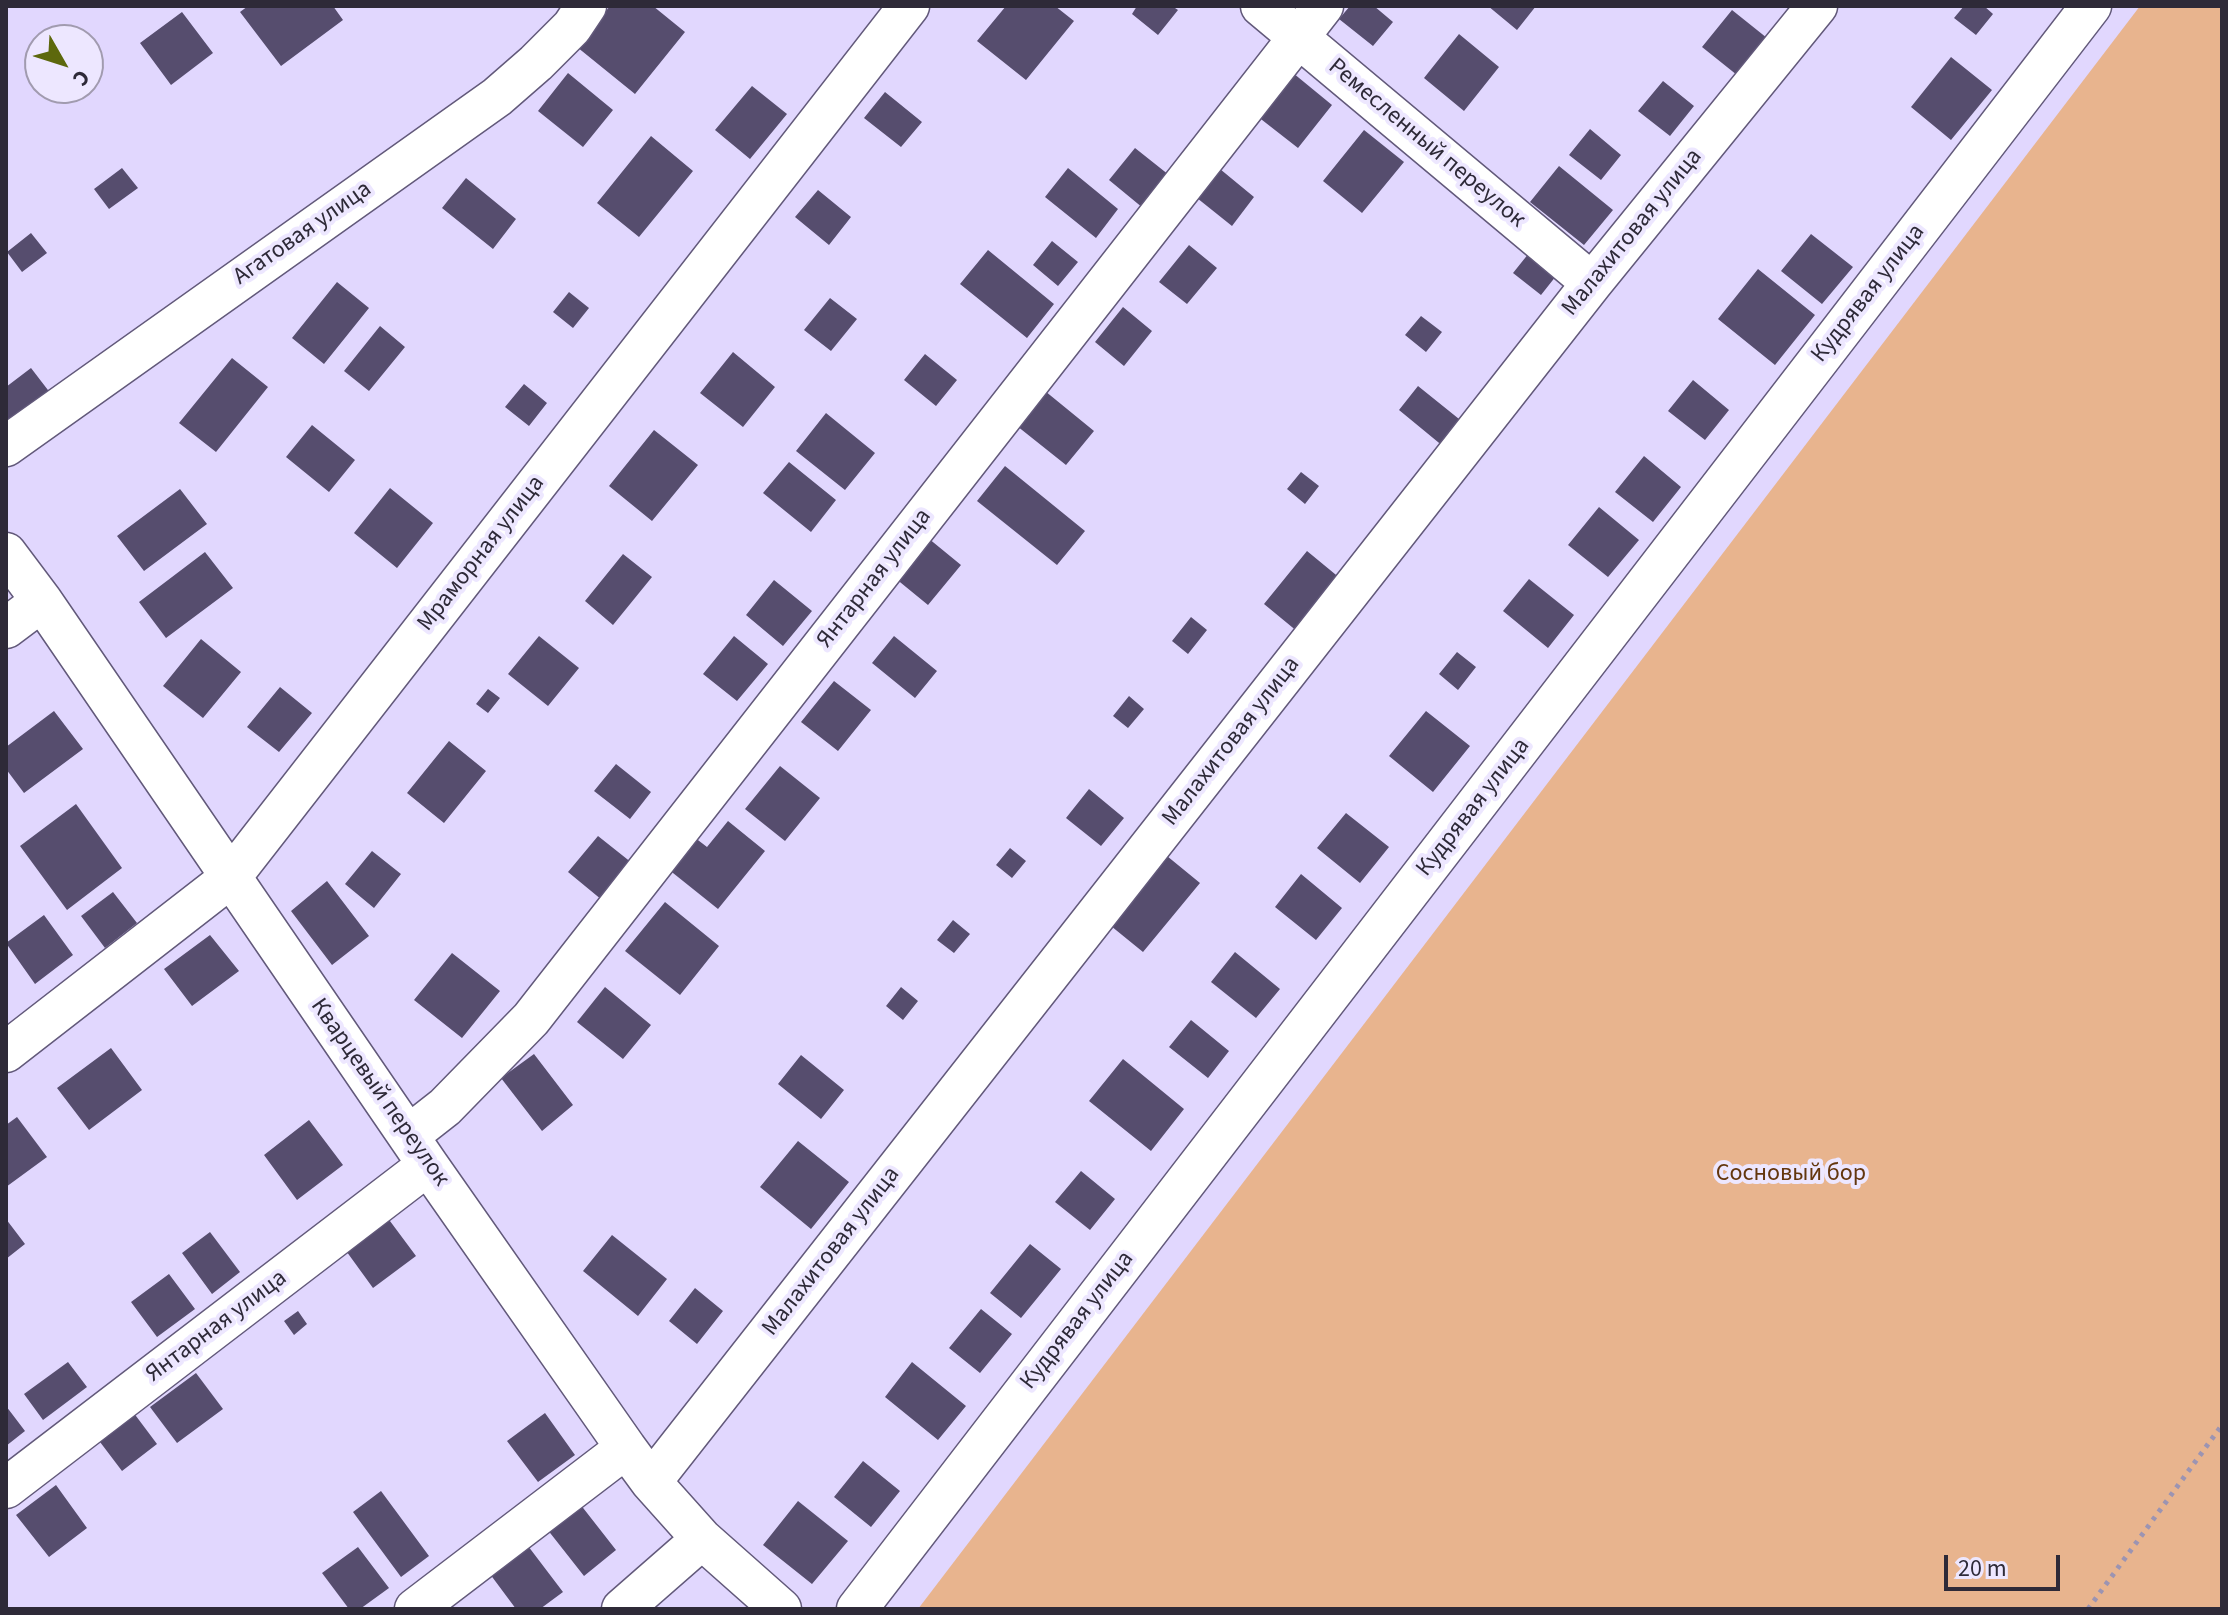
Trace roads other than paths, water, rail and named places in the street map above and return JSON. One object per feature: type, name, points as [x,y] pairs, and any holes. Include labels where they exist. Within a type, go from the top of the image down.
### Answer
[{"type":"street","name":"Агатовая улица","points":[[6,446],[497,97],[572,27],[586,6]]},
{"type":"street","name":"Мраморная улица","points":[[6,1052],[230,878],[909,6]]},
{"type":"street","name":"Ремесленный переулок","points":[[1261,6],[1592,283]]},
{"type":"street","name":"Янтарная улица","points":[[6,1488],[418,1150],[445,1107],[531,1019],[1323,6]]},
{"type":"street","name":"Малахитовая улица","points":[[651,1482],[1592,283],[1817,6]]},
{"type":"street","name":"Кудрявая улица","points":[[857,1609],[2091,6]]},
{"type":"street","name":"Кварцевый переулок","points":[[6,553],[626,1448],[651,1482],[702,1539],[781,1609]]},
{"type":"street","points":[[6,628],[42,601]]},
{"type":"street","points":[[415,1609],[626,1448]]},
{"type":"street","points":[[622,1609],[702,1539]]},
{"type":"park label","name":"Сосновый бор","points":[[1791,1175]]}]
